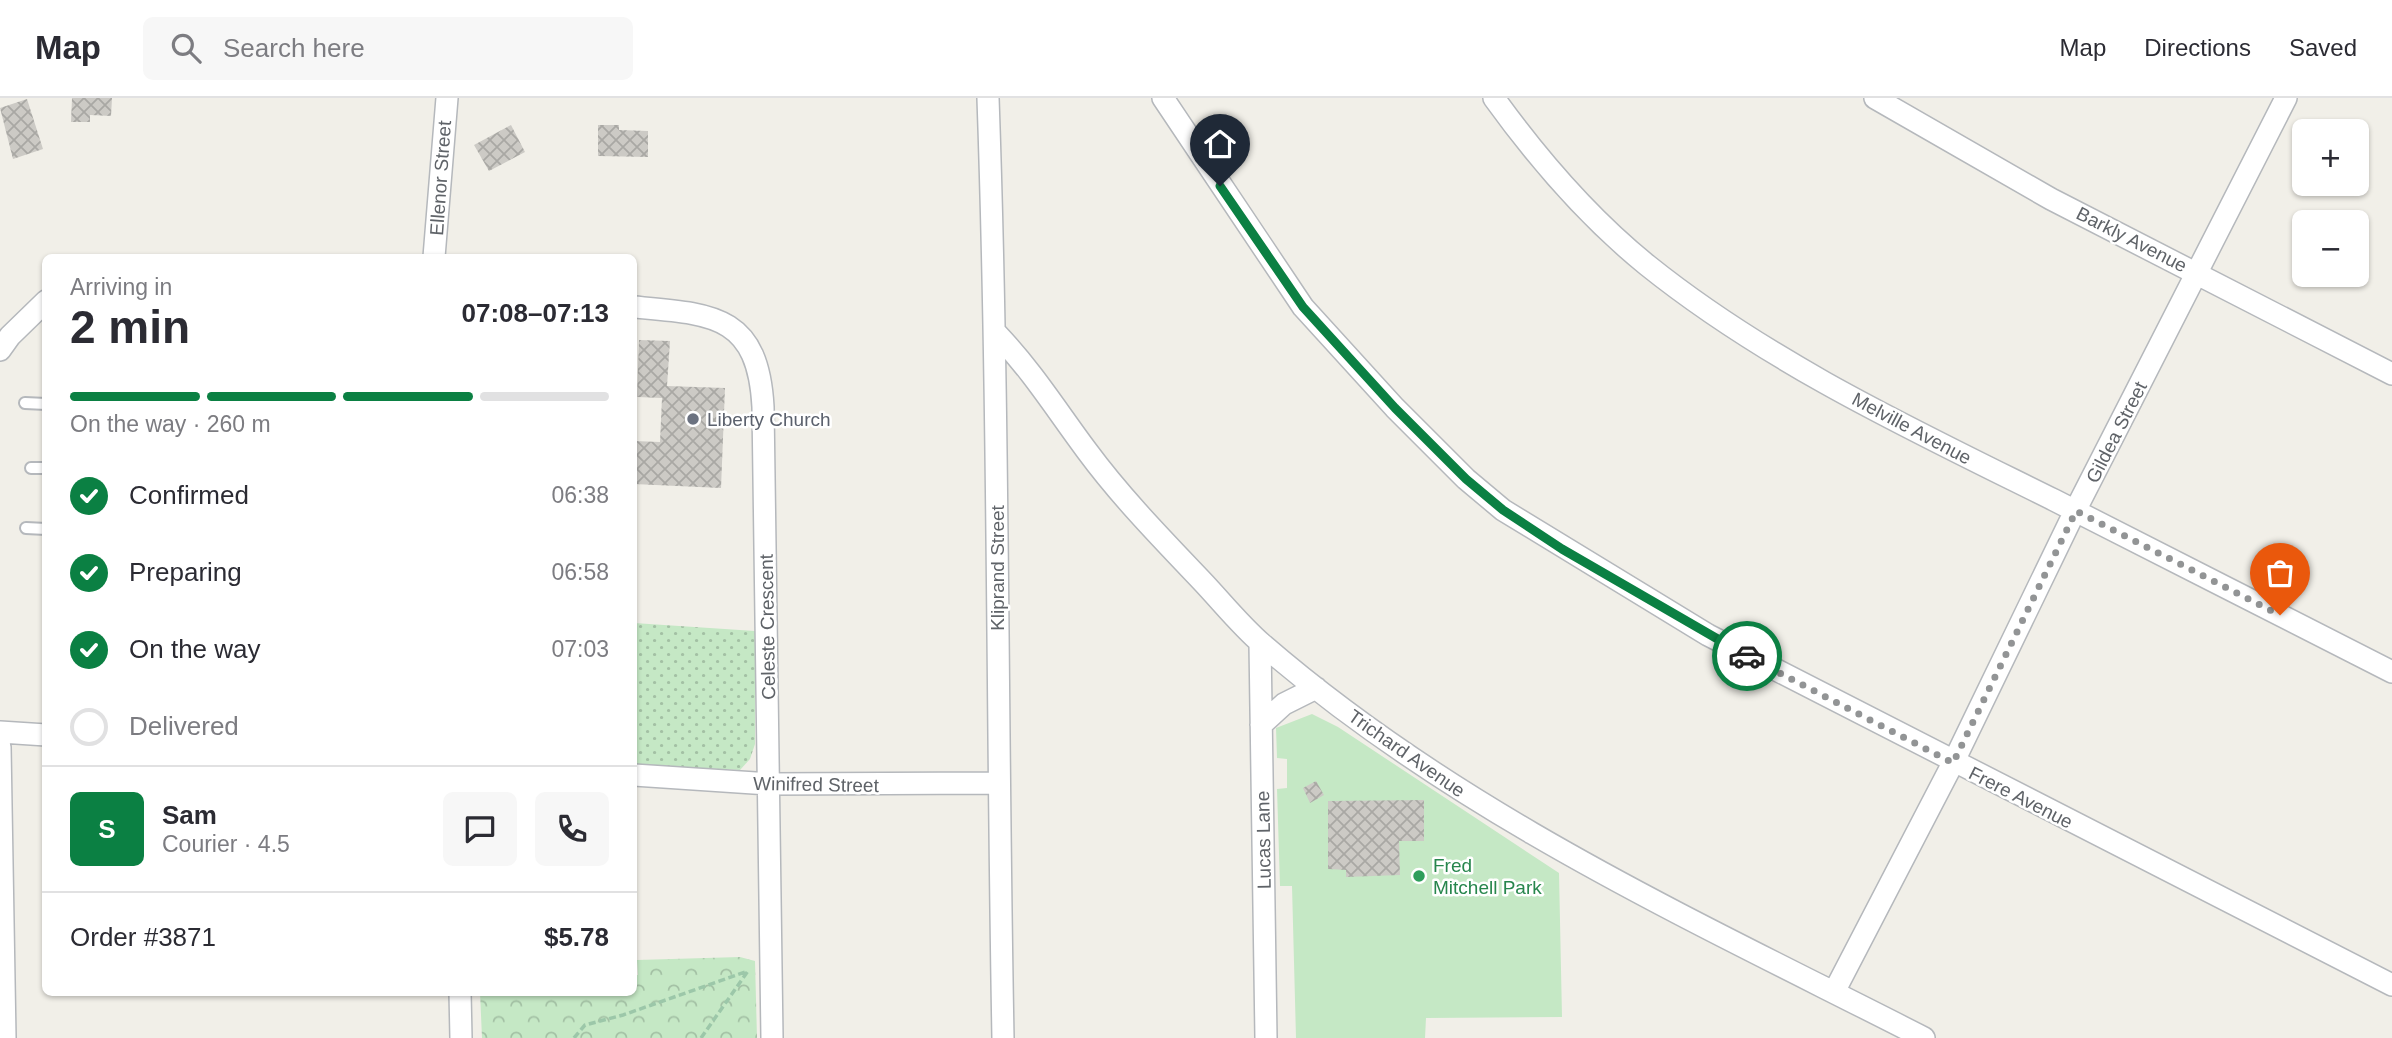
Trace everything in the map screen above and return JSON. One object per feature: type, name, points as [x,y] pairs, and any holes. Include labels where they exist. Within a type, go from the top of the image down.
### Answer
[{"type":"street","name":"Ellenor Street","points":[[434,254],[447,98]]},
{"type":"street","name":"Kliprand Street","points":[[988,98],[996,333],[998,783],[1003,1038]]},
{"type":"street","name":"Frere Avenue","points":[[1163,98],[1303,307],[1395,408],[1466,479],[1503,510],[1708,635],[1953,763],[2392,985]]},
{"type":"street","name":"Melville Avenue","points":[[1494,98],[1569,191],[1646,264],[1683,292],[1781,355],[1867,405],[2392,672]]},
{"type":"street","name":"Barkly Avenue","points":[[1875,98],[2051,199],[2392,373]]},
{"type":"street","name":"Gildea Street","points":[[1833,992],[1953,763],[2076,511],[2286,98]]},
{"type":"street","points":[[0,350],[10,336],[42,306]]},
{"type":"street","name":"Celeste Crescent","points":[[637,307],[701,313],[717,319],[739,335],[757,363],[763,407],[772,1038]]},
{"type":"street","name":"Trichard Avenue","points":[[996,333],[1030,369],[1087,451],[1134,509],[1260,643],[1317,688],[1403,753],[1550,845],[1651,901],[1923,1038]]},
{"type":"street","name":"Lucas Lane","points":[[1260,643],[1266,1038]]},
{"type":"street","points":[[1261,726],[1284,704],[1317,688]]},
{"type":"street","points":[[0,732],[42,736]]},
{"type":"street","points":[[0,747],[5,1038]]},
{"type":"street","name":"Winifred Street","points":[[637,775],[770,784],[998,783]]},
{"type":"street","points":[[460,996],[461,1038]]},
{"type":"lane","points":[[25,403],[42,404]]},
{"type":"lane","points":[[31,468],[42,468]]},
{"type":"lane","points":[[26,528],[42,529]]},
{"type":"path","points":[[701,1038],[754,962]]},
{"type":"path","points":[[574,1038],[585,1025],[623,1016],[748,971]]},
{"type":"green space","points":[[637,623],[755,631],[755,744],[750,759],[740,770],[637,765]]},
{"type":"green space","name":"Fred Mitchell Park","points":[[1312,714],[1338,727],[1559,873],[1562,1017],[1426,1018],[1425,1038],[1296,1038],[1292,886],[1280,886],[1277,789],[1287,788],[1287,759],[1277,758],[1276,728]]},
{"type":"green space","points":[[740,957],[755,961],[757,1038],[482,1038],[480,996],[637,996],[637,960]]},
{"type":"building","points":[[72,98],[112,98],[111,116],[90,115],[90,122],[71,122]]},
{"type":"building","points":[[27,99],[43,149],[13,159],[0,108]]},
{"type":"building","points":[[511,125],[525,152],[489,171],[474,145]]},
{"type":"building","points":[[598,125],[619,125],[619,130],[648,131],[648,157],[598,156]]},
{"type":"building","name":"Liberty Church","points":[[639,340],[670,341],[667,386],[725,388],[721,488],[637,484],[637,441],[660,442],[662,398],[637,397]]},
{"type":"building","points":[[1316,781],[1324,795],[1310,803],[1303,788]]},
{"type":"building","points":[[1424,800],[1424,841],[1399,841],[1400,875],[1346,877],[1346,870],[1328,869],[1328,801]]},
{"type":"way so far","points":[[1747,656],[1953,763],[2076,511],[2280,615]]},
{"type":"place","name":"Liberty Church","points":[[693,419]]},
{"type":"place","name":"Fred Mitchell Park","points":[[1419,876]]},
{"type":"route","points":[[1220,186],[1303,307],[1395,408],[1466,479],[1503,510],[1562,549],[1747,656]]}]
